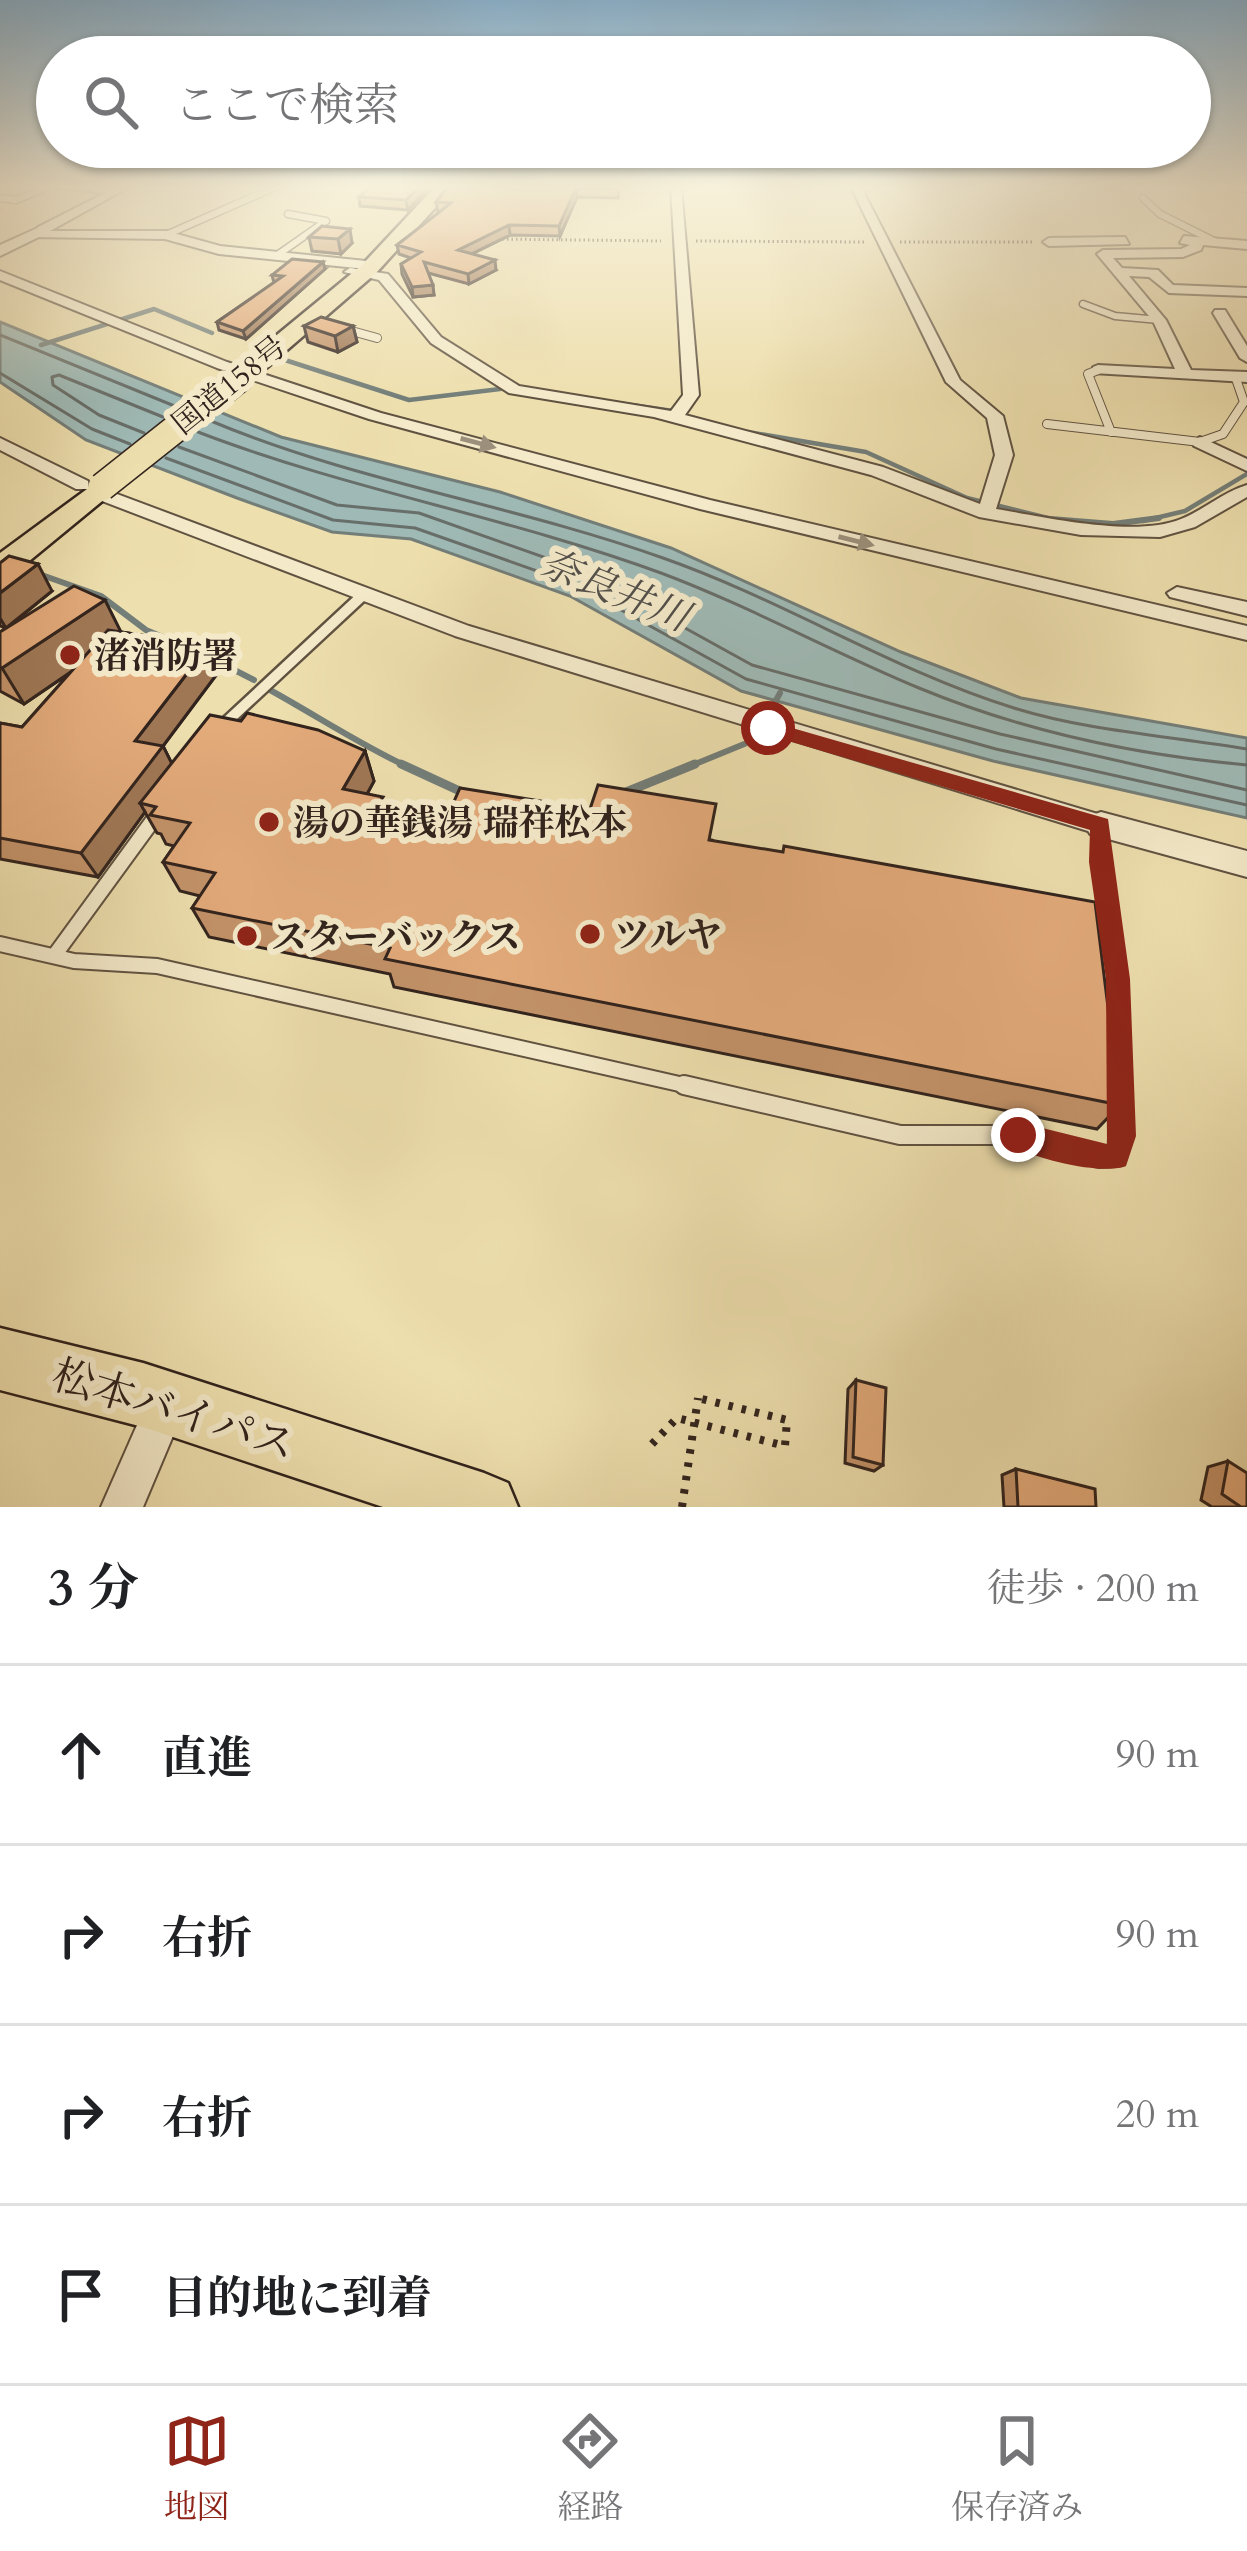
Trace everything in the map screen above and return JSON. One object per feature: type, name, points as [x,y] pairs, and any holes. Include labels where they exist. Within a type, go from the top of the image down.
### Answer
[{"type":"highway","name":"国道158号","points":[[0,549],[91,486],[237,372],[372,257]]},
{"type":"highway","name":"国道158号","points":[[237,372],[309,321],[374,257]]},
{"type":"highway","name":"国道158号","points":[[0,569],[91,486]]},
{"type":"highway","name":"松本バイパス","points":[[0,1359],[167,1403],[484,1507]]},
{"type":"street","points":[[285,257],[362,269],[385,279],[436,340],[515,390],[675,418],[877,471],[986,513],[1082,529],[1160,531],[1188,523],[1247,490]]},
{"type":"street","points":[[675,418],[691,395],[678,257]]},
{"type":"street","points":[[890,257],[954,382],[995,416],[1004,455],[986,513]]},
{"type":"street","points":[[1106,257],[1159,320],[1185,374]]},
{"type":"street","points":[[1183,257],[1193,266]]},
{"type":"street","points":[[1120,272],[1153,273],[1169,290],[1247,292]]},
{"type":"street","points":[[0,275],[310,398],[706,505],[1247,633]]},
{"type":"street","points":[[1209,279],[1224,291]]},
{"type":"street","points":[[1220,313],[1247,358]]},
{"type":"street","points":[[104,318],[124,334],[208,374],[369,421],[416,426]]},
{"type":"street","points":[[1098,370],[1241,376]]},
{"type":"street","points":[[1200,442],[1247,466]]},
{"type":"street","points":[[0,443],[91,486],[363,595],[768,728],[1247,864]]},
{"type":"street","points":[[1177,593],[1247,609]]},
{"type":"street","points":[[122,1507],[167,1403]]},
{"type":"lane","points":[[1083,304],[1114,316],[1159,320]]},
{"type":"lane","points":[[309,321],[377,338]]},
{"type":"lane","points":[[1098,370],[1088,374],[1111,432]]},
{"type":"lane","points":[[1047,424],[1200,442],[1223,434],[1244,402],[1241,376]]},
{"type":"lane","points":[[218,732],[231,713],[363,595]]},
{"type":"lane","points":[[54,956],[163,807]]},
{"type":"lane","points":[[0,944],[54,956],[157,966],[900,1135],[1018,1135],[1099,1158],[1117,1157],[1122,1136],[1118,979],[1100,862],[1101,825]]},
{"type":"path","points":[[652,1444],[677,1418],[785,1446],[787,1420],[698,1398],[682,1507]]},
{"type":"water","name":"奈良井川","points":[[0,322],[281,437],[500,492],[671,548],[901,652],[1021,698],[1247,738],[1247,818],[993,761],[741,691],[570,596],[411,539],[332,532],[86,440],[0,382]]},
{"type":"building","points":[[412,257],[495,260],[468,274],[424,262],[433,285],[412,287],[401,264]]},
{"type":"building","points":[[292,259],[323,262],[243,331],[217,322],[283,276],[272,275]]},
{"type":"building","points":[[321,317],[353,326],[335,336],[304,326]]},
{"type":"building","points":[[9,556],[38,564],[0,593],[0,563]]},
{"type":"building","points":[[74,586],[105,600],[0,667],[0,632]]},
{"type":"building","points":[[108,630],[209,645],[135,741],[163,746],[81,853],[0,838],[0,723],[22,727]]},
{"type":"building","points":[[247,713],[318,730],[365,751],[343,789],[383,797],[378,805],[447,817],[460,788],[590,809],[598,785],[716,804],[709,840],[783,852],[784,846],[1095,902],[1120,1105],[385,959],[390,948],[192,908],[215,873],[163,862],[190,823],[150,815],[156,807],[140,803],[210,715],[241,721]]},
{"type":"building","points":[[856,1380],[886,1388],[883,1465],[853,1457]]},
{"type":"building","points":[[1228,1461],[1247,1473],[1247,1507],[1222,1494]]},
{"type":"building","points":[[1016,1469],[1095,1489],[1096,1507],[1018,1507]]},
{"type":"waterway","points":[[41,345],[154,309],[212,333]]},
{"type":"waterway","points":[[285,360],[409,400],[500,389]]},
{"type":"waterway","points":[[596,400],[673,411]]},
{"type":"waterway","points":[[748,432],[866,452],[967,498],[1053,519]]},
{"type":"waterway","points":[[1151,519],[1185,511],[1247,474]]},
{"type":"waterway","points":[[1038,518],[1053,519]]},
{"type":"waterway","points":[[1151,519],[1159,518]]},
{"type":"waterway","points":[[1053,519],[1113,524],[1151,519]]},
{"type":"waterway","points":[[1053,519],[1060,521]]},
{"type":"waterway","points":[[1143,521],[1151,519]]},
{"type":"waterway","points":[[36,573],[101,596],[146,630],[177,643]]},
{"type":"waterway","points":[[207,656],[254,680]]},
{"type":"waterway","points":[[270,690],[408,767]]},
{"type":"waterway","points":[[769,713],[780,693]]},
{"type":"waterway","points":[[688,767],[754,740]]},
{"type":"waterway","points":[[401,764],[464,793]]},
{"type":"waterway","points":[[626,792],[695,764]]},
{"type":"place","name":"渚消防署","points":[[70,655]]},
{"type":"place","name":"湯の華銭湯 瑞祥松本","points":[[269,822]]},
{"type":"place","name":"ツルヤ","points":[[590,934]]},
{"type":"place","name":"スターバックス","points":[[247,936]]},
{"type":"route","points":[[768,728],[1101,825],[1100,862],[1118,979],[1122,1136],[1117,1157],[1099,1158],[1018,1135]]}]
